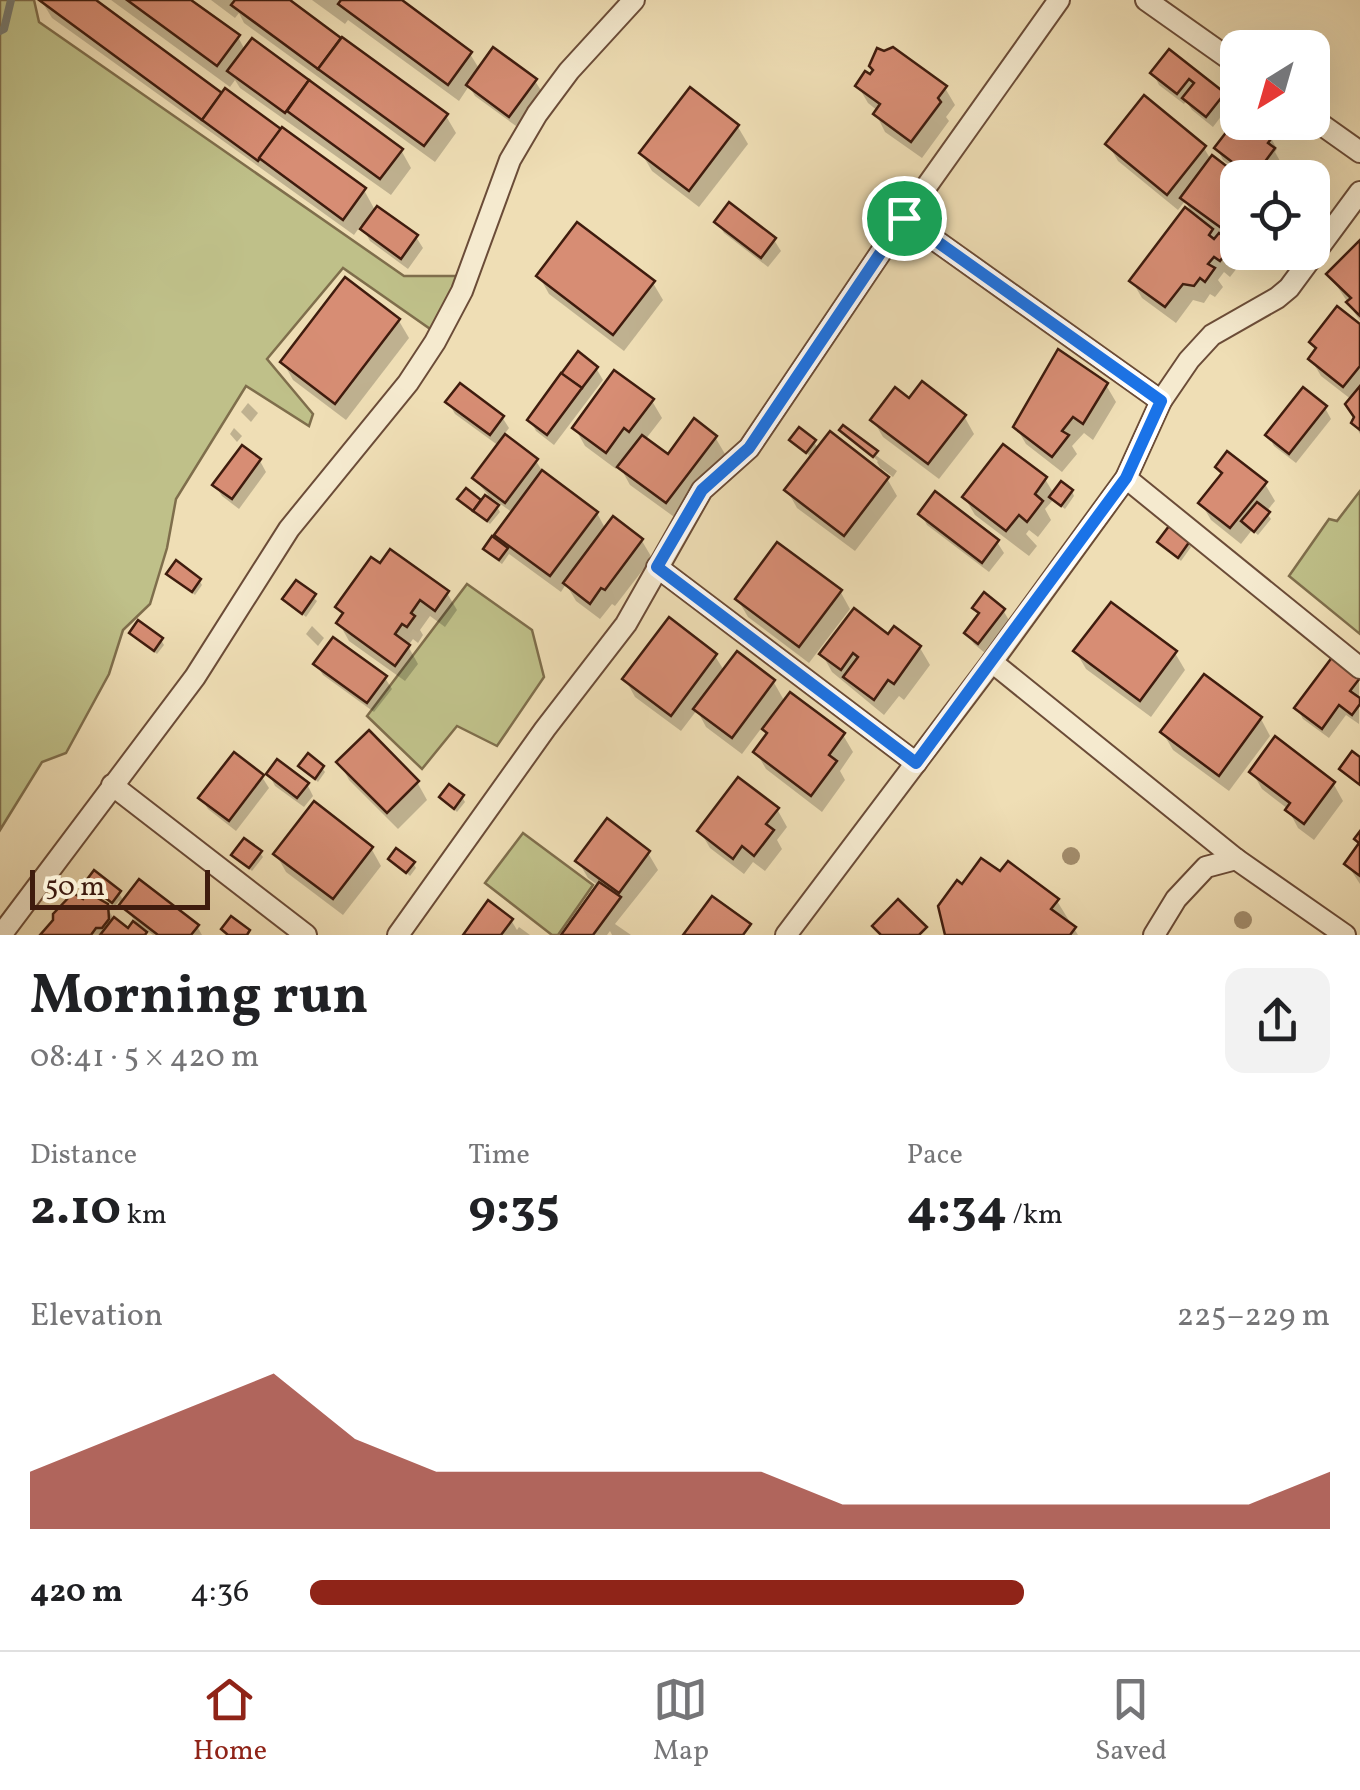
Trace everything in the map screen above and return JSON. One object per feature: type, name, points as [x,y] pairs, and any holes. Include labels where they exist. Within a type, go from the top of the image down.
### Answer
[{"type":"street","points":[[1,935],[195,677],[289,529],[418,370],[462,291],[510,160],[537,114],[570,71],[634,0]]},
{"type":"street","points":[[398,935],[545,729],[626,624],[702,490],[749,448],[904,218],[1059,0]]},
{"type":"street","points":[[1146,0],[1220,52]]},
{"type":"street","points":[[1330,131],[1360,152]]},
{"type":"street","points":[[786,935],[1126,478],[1161,401],[1189,360],[1212,335],[1289,288],[1360,192]]},
{"type":"street","points":[[904,218],[1161,401]]},
{"type":"street","points":[[1126,478],[1360,668]]},
{"type":"street","points":[[657,567],[916,763]]},
{"type":"street","points":[[992,662],[1236,859],[1345,935]]},
{"type":"street","points":[[112,785],[306,935]]},
{"type":"street","points":[[1154,935],[1176,899],[1206,867],[1236,859]]},
{"type":"green space","points":[[0,0],[34,0],[39,22],[404,276],[461,276],[436,333],[343,268],[267,359],[313,414],[309,426],[246,386],[176,499],[167,548],[150,604],[123,630],[109,674],[66,753],[42,762],[0,830]]},
{"type":"green space","points":[[1360,491],[1360,634],[1289,576],[1329,519],[1337,521]]},
{"type":"green space","points":[[467,584],[532,630],[544,677],[497,746],[457,726],[422,769],[367,716]]},
{"type":"green space","points":[[523,833],[593,885],[558,935],[552,935],[485,883]]},
{"type":"building","points":[[39,0],[96,0],[222,93],[202,120]]},
{"type":"building","points":[[127,0],[191,0],[240,35],[217,66]]},
{"type":"building","points":[[235,0],[290,0],[341,38],[318,69],[231,5]]},
{"type":"building","points":[[341,0],[402,0],[472,52],[448,85],[338,4]]},
{"type":"building","points":[[342,37],[448,114],[424,146],[318,69]]},
{"type":"building","points":[[252,38],[309,80],[285,113],[227,71]]},
{"type":"building","points":[[493,47],[537,79],[509,117],[466,85]]},
{"type":"building","points":[[893,47],[947,86],[938,98],[941,102],[911,142],[873,114],[880,104],[855,86],[865,71],[870,74],[873,70],[869,66],[877,48],[884,51]]},
{"type":"building","points":[[1169,49],[1220,89],[1220,99],[1206,117],[1182,98],[1194,83],[1189,79],[1177,94],[1150,73]]},
{"type":"building","points":[[309,80],[403,149],[380,179],[287,111]]},
{"type":"building","points":[[690,87],[739,125],[689,191],[639,153]]},
{"type":"building","points":[[225,88],[281,129],[258,161],[202,120]]},
{"type":"building","points":[[1144,95],[1206,146],[1167,195],[1105,144]]},
{"type":"building","points":[[282,127],[366,188],[343,220],[259,158]]},
{"type":"building","points":[[1220,140],[1270,140],[1268,143],[1275,148],[1266,160],[1230,160],[1214,148]]},
{"type":"building","points":[[1212,155],[1220,161],[1220,227],[1180,198]]},
{"type":"building","points":[[729,202],[776,238],[761,258],[714,222]]},
{"type":"building","points":[[377,206],[418,235],[401,259],[360,229]]},
{"type":"building","points":[[1185,207],[1213,229],[1209,235],[1214,239],[1220,234],[1220,261],[1214,257],[1208,264],[1215,268],[1205,282],[1200,278],[1194,286],[1183,284],[1165,307],[1129,281]]},
{"type":"building","points":[[577,222],[655,281],[613,335],[536,276]]},
{"type":"building","points":[[1360,240],[1360,316],[1346,302],[1351,298],[1326,274]]},
{"type":"building","points":[[345,277],[400,319],[335,404],[280,362]]},
{"type":"building","points":[[1337,306],[1360,324],[1360,366],[1343,387],[1308,359],[1316,348],[1309,342]]},
{"type":"building","points":[[1058,349],[1108,383],[1083,424],[1073,417],[1062,431],[1069,435],[1052,457],[1013,427]]},
{"type":"building","points":[[578,351],[598,367],[582,388],[561,374]]},
{"type":"building","points":[[614,370],[654,399],[629,432],[624,428],[606,453],[572,428]]},
{"type":"building","points":[[561,373],[582,388],[547,435],[527,420]]},
{"type":"building","points":[[922,381],[966,415],[928,464],[870,420],[895,387],[909,398]]},
{"type":"building","points":[[460,383],[504,416],[490,435],[445,402]]},
{"type":"building","points":[[1360,386],[1360,430],[1351,423],[1354,417],[1345,404]]},
{"type":"building","points":[[1303,387],[1327,406],[1289,454],[1265,435]]},
{"type":"building","points":[[694,418],[717,436],[666,503],[617,467],[642,435],[668,454]]},
{"type":"building","points":[[843,425],[878,451],[873,457],[839,430]]},
{"type":"building","points":[[799,427],[816,440],[806,453],[789,440]]},
{"type":"building","points":[[830,431],[889,477],[844,536],[784,490]]},
{"type":"building","points":[[505,434],[538,459],[505,503],[472,478]]},
{"type":"building","points":[[1003,444],[1047,477],[1035,494],[1043,501],[1027,522],[1019,515],[1006,531],[962,497]]},
{"type":"building","points":[[242,445],[261,459],[232,499],[212,485]]},
{"type":"building","points":[[1227,451],[1267,482],[1230,528],[1198,503],[1222,473],[1215,467]]},
{"type":"building","points":[[542,470],[598,512],[550,576],[494,535]]},
{"type":"building","points":[[1061,481],[1073,490],[1061,506],[1049,497]]},
{"type":"building","points":[[466,488],[481,500],[473,511],[457,499]]},
{"type":"building","points":[[935,491],[999,540],[982,563],[918,514]]},
{"type":"building","points":[[485,495],[499,505],[487,521],[473,511]]},
{"type":"building","points":[[1257,502],[1270,512],[1254,532],[1241,521]]},
{"type":"building","points":[[613,516],[643,539],[590,604],[563,583]]},
{"type":"building","points":[[1169,526],[1190,541],[1178,558],[1157,542]]},
{"type":"building","points":[[492,536],[508,548],[499,560],[483,549]]},
{"type":"building","points":[[777,542],[842,590],[799,647],[735,599]]},
{"type":"building","points":[[390,549],[449,591],[435,611],[420,600],[407,627],[402,624],[395,634],[410,645],[395,666],[336,623],[343,613],[335,607],[371,557],[380,563]]},
{"type":"building","points":[[176,560],[201,579],[192,592],[166,574]]},
{"type":"building","points":[[296,580],[316,594],[302,614],[282,599]]},
{"type":"building","points":[[984,592],[1005,609],[978,644],[964,633],[979,613],[972,608]]},
{"type":"building","points":[[1111,602],[1177,651],[1140,701],[1073,651]]},
{"type":"building","points":[[854,608],[888,634],[894,626],[921,646],[894,684],[888,680],[874,700],[843,677],[858,657],[853,653],[841,670],[819,654]]},
{"type":"building","points":[[669,617],[717,654],[671,716],[622,679]]},
{"type":"building","points":[[138,620],[163,638],[154,651],[129,633]]},
{"type":"building","points":[[333,637],[387,676],[367,703],[313,664]]},
{"type":"building","points":[[737,651],[775,680],[732,738],[693,709]]},
{"type":"building","points":[[1333,656],[1360,678],[1350,691],[1360,698],[1360,704],[1352,715],[1339,705],[1322,729],[1294,708]]},
{"type":"building","points":[[1204,674],[1262,717],[1219,776],[1160,732]]},
{"type":"building","points":[[790,692],[845,733],[829,755],[837,761],[811,796],[753,752],[767,733],[762,729]]},
{"type":"building","points":[[369,730],[419,781],[387,813],[336,762]]},
{"type":"building","points":[[1275,736],[1335,782],[1304,824],[1285,810],[1290,803],[1249,772]]},
{"type":"building","points":[[1352,751],[1360,757],[1360,785],[1339,769]]},
{"type":"building","points":[[234,752],[264,775],[229,821],[198,798]]},
{"type":"building","points":[[308,753],[324,766],[315,779],[298,766]]},
{"type":"building","points":[[277,759],[309,783],[297,798],[266,774]]},
{"type":"building","points":[[738,777],[779,808],[766,824],[774,830],[754,856],[742,846],[733,859],[697,831]]},
{"type":"building","points":[[449,784],[464,795],[454,809],[439,797]]},
{"type":"building","points":[[314,801],[373,847],[333,899],[273,854]]},
{"type":"building","points":[[607,818],[650,851],[619,893],[575,861]]},
{"type":"building","points":[[1360,831],[1360,876],[1344,864],[1359,843],[1354,839]]},
{"type":"building","points":[[244,838],[262,851],[249,868],[231,855]]},
{"type":"building","points":[[396,848],[415,862],[406,873],[388,859]]},
{"type":"building","points":[[981,858],[1000,871],[1008,861],[1059,899],[1051,909],[1076,927],[1070,935],[945,935],[938,906],[957,880],[962,884]]},
{"type":"building","points":[[94,870],[121,891],[112,903],[85,882]]},
{"type":"building","points":[[139,879],[199,925],[191,935],[158,935],[119,905]]},
{"type":"building","points":[[599,882],[621,897],[593,935],[561,935]]},
{"type":"building","points":[[87,892],[108,904],[109,919],[102,928],[96,928],[91,935],[40,935],[73,893],[83,899]]},
{"type":"building","points":[[712,896],[751,924],[743,935],[683,935]]},
{"type":"building","points":[[898,899],[927,927],[919,935],[881,935],[872,926]]},
{"type":"building","points":[[488,900],[513,919],[501,935],[463,935]]},
{"type":"building","points":[[231,916],[250,930],[247,935],[228,935],[221,929]]},
{"type":"building","points":[[114,917],[128,928],[133,921],[147,932],[100,935]]},
{"type":"waterway","points":[[0,31],[4,29],[11,0]]},
{"type":"route","points":[[904,218],[1161,401],[1126,478],[916,763],[657,567],[702,490],[749,448],[904,218]]}]
